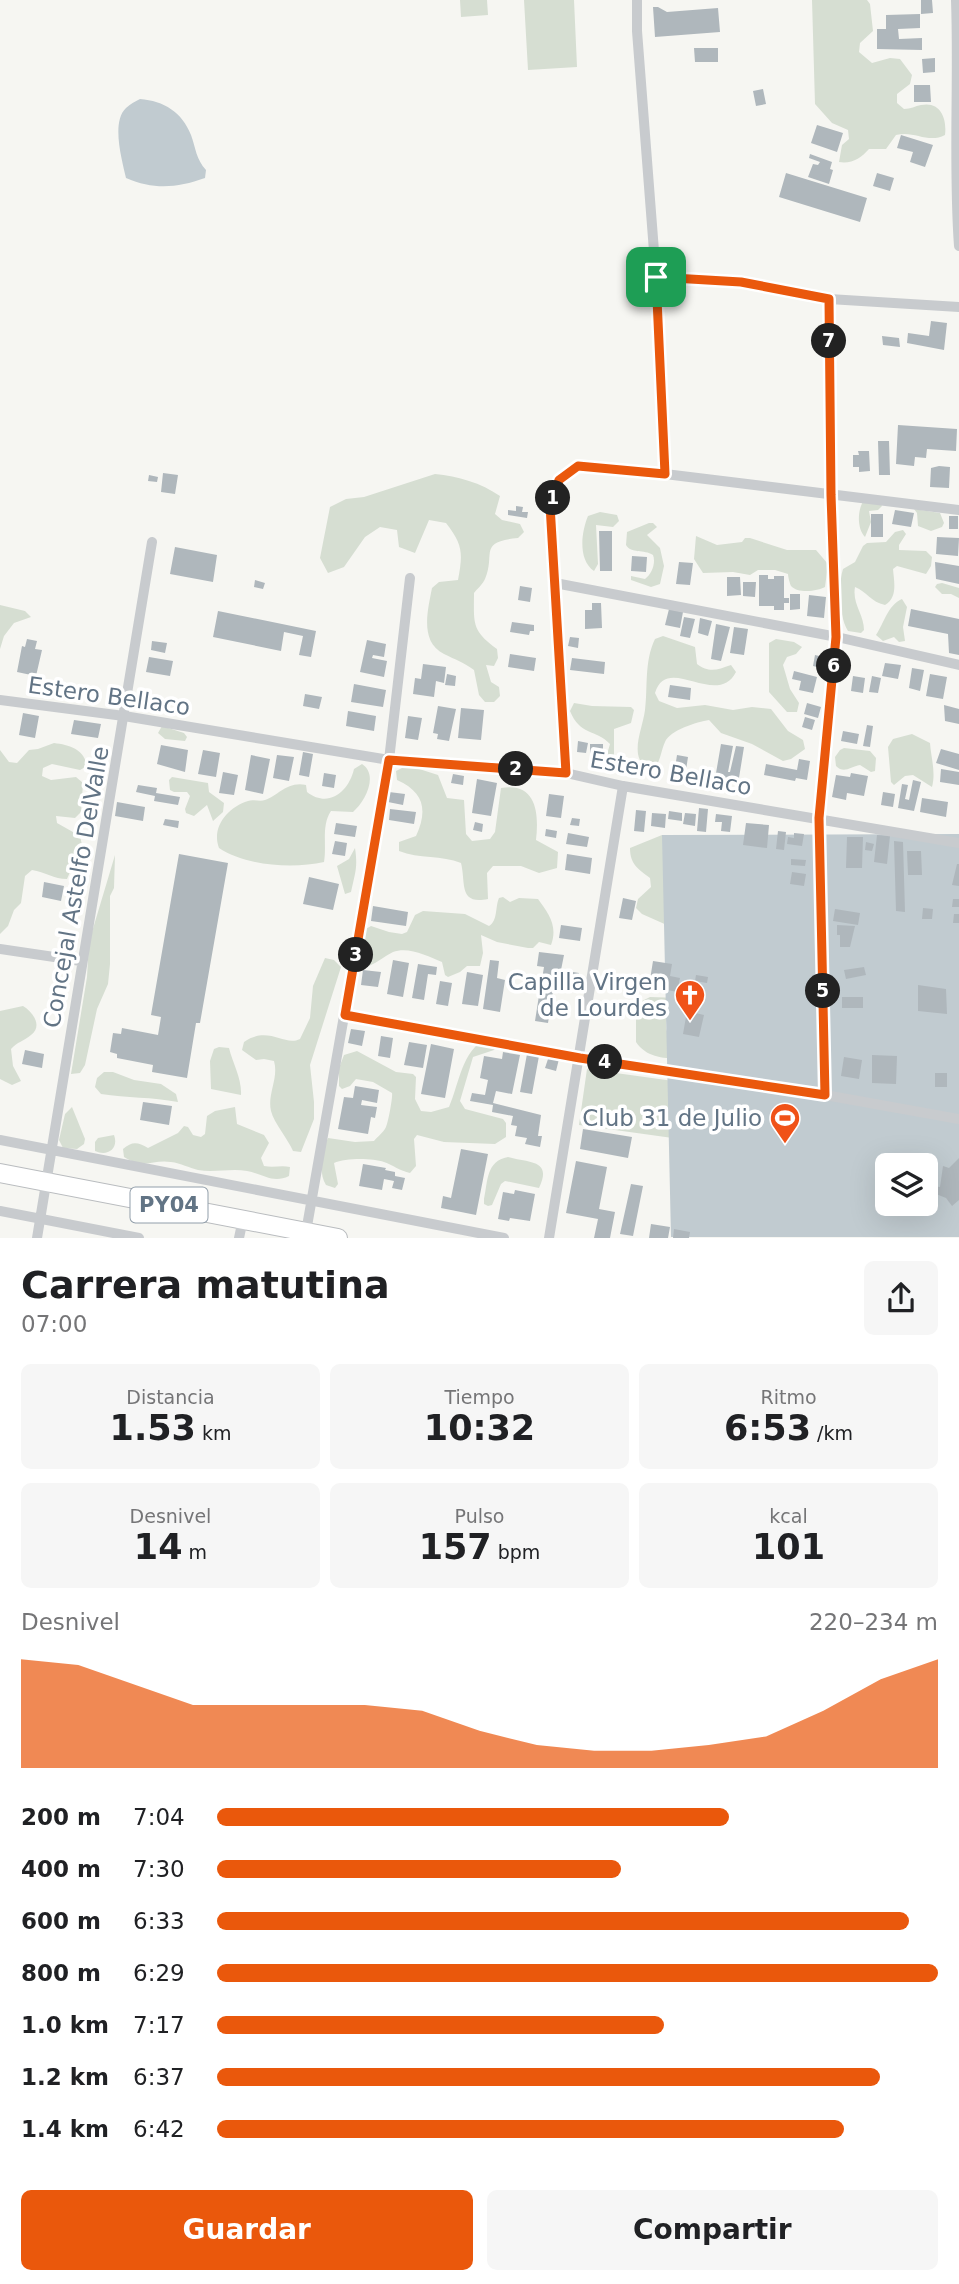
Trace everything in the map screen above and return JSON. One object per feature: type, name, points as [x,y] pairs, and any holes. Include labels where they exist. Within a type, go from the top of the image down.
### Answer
[{"type":"highway","name":"PY04","points":[[0,1173],[338,1237]]},
{"type":"street","points":[[638,0],[637,31],[656,277],[665,474]]},
{"type":"street","points":[[956,0],[959,98],[955,163],[959,246]]},
{"type":"street","points":[[656,277],[741,282],[829,299],[959,307]]},
{"type":"street","points":[[825,1095],[819,818],[836,637],[829,299]]},
{"type":"street","points":[[566,773],[550,505],[559,480],[578,466],[959,510]]},
{"type":"street","name":"Concejal Astelfo DelValle","points":[[37,1237],[152,542]]},
{"type":"street","points":[[306,1232],[389,760],[410,578]]},
{"type":"street","points":[[555,583],[836,637],[959,665]]},
{"type":"street","name":"Estero Bellaco","points":[[0,700],[124,716],[389,760],[566,773],[623,786],[959,843]]},
{"type":"street","points":[[550,1237],[623,786]]},
{"type":"street","points":[[0,949],[81,961]]},
{"type":"street","points":[[345,1015],[580,1058],[825,1095],[959,1119]]},
{"type":"street","points":[[0,1140],[504,1237]]},
{"type":"street","points":[[0,1211],[139,1237]]},
{"type":"street","points":[[239,1237],[243,1219]]},
{"type":"shaded area","points":[[460,0],[487,0],[488,15],[461,17]]},
{"type":"shaded area","points":[[524,0],[574,0],[577,67],[528,70]]},
{"type":"shaded area","points":[[812,0],[867,0],[870,4],[873,31],[860,43],[859,52],[872,63],[890,58],[900,59],[912,75],[910,84],[897,94],[897,103],[904,109],[928,104],[938,109],[944,117],[945,135],[933,138],[896,135],[886,149],[869,149],[856,160],[839,162],[842,145],[849,139],[848,130],[832,123],[815,104]]},
{"type":"shaded area","points":[[140,99],[164,105],[183,120],[198,158],[206,170],[205,178],[185,184],[156,186],[126,178],[120,152],[119,122],[126,108]]},
{"type":"shaded area","points":[[435,474],[469,481],[500,496],[495,514],[502,520],[520,524],[524,532],[518,538],[492,546],[485,579],[474,593],[478,631],[497,649],[498,658],[494,666],[486,665],[491,682],[499,687],[500,696],[494,702],[485,702],[479,695],[474,670],[436,649],[428,633],[427,615],[432,588],[439,582],[458,580],[460,571],[459,544],[446,523],[429,520],[415,553],[399,547],[397,530],[380,527],[365,537],[344,567],[328,573],[320,558],[330,507],[346,499],[364,497]]},
{"type":"shaded area","points":[[864,500],[880,502],[882,506],[878,510],[869,511],[871,522],[865,537],[860,529],[859,519]]},
{"type":"shaded area","points":[[914,509],[940,513],[944,523],[942,527],[931,531],[918,526]]},
{"type":"shaded area","points":[[600,512],[617,515],[619,521],[613,527],[596,525],[598,564],[594,571],[585,560],[582,546],[588,516]]},
{"type":"shaded area","points":[[649,523],[657,527],[647,535],[660,548],[664,566],[660,584],[651,587],[631,580],[631,576],[645,579],[654,565],[653,555],[631,550],[626,545],[627,532]]},
{"type":"shaded area","points":[[903,530],[906,534],[899,550],[926,551],[932,557],[931,566],[926,574],[897,566],[893,569],[894,594],[885,605],[855,587],[855,599],[864,630],[861,633],[848,631],[840,601],[843,569],[855,562],[867,543],[886,542],[895,532]]},
{"type":"shaded area","points":[[696,536],[717,545],[742,542],[745,538],[750,538],[787,550],[816,550],[828,564],[825,587],[813,591],[794,589],[788,574],[775,570],[758,570],[750,575],[733,572],[703,573],[694,559]]},
{"type":"shaded area","points":[[942,583],[959,588],[959,598],[942,594],[935,587]]},
{"type":"shaded area","points":[[902,599],[907,607],[903,627],[905,641],[899,642],[894,637],[883,641],[876,635],[890,610]]},
{"type":"shaded area","points":[[0,605],[25,611],[31,617],[14,623],[4,636],[0,649]]},
{"type":"shaded area","points":[[663,636],[695,647],[697,664],[705,669],[713,670],[731,665],[736,672],[728,682],[717,685],[670,678],[661,682],[655,693],[659,701],[677,708],[705,705],[733,710],[752,707],[771,709],[788,731],[803,740],[805,749],[783,761],[752,744],[721,733],[709,720],[672,734],[665,742],[655,768],[646,768],[639,758],[638,749],[645,710],[648,666],[655,639]]},
{"type":"shaded area","points":[[776,639],[794,642],[802,647],[796,654],[787,657],[783,665],[790,689],[799,703],[797,712],[787,712],[769,692],[769,643]]},
{"type":"shaded area","points":[[574,703],[631,707],[634,710],[631,723],[614,729],[614,769],[606,769],[604,765],[610,744],[578,725],[570,711]]},
{"type":"shaded area","points":[[162,726],[184,733],[187,737],[185,741],[165,739],[158,733]]},
{"type":"shaded area","points":[[912,734],[930,743],[932,787],[913,775],[905,776],[894,785],[891,782],[888,747],[893,739]]},
{"type":"shaded area","points":[[54,743],[75,749],[83,756],[87,766],[80,770],[52,764],[43,768],[42,776],[51,780],[76,777],[83,783],[81,812],[75,818],[56,816],[57,823],[80,836],[82,845],[67,879],[32,870],[25,876],[21,903],[14,910],[8,926],[0,934],[0,750],[9,762],[17,763],[29,750]]},
{"type":"shaded area","points":[[844,748],[870,751],[876,758],[875,771],[871,772],[860,765],[844,770],[836,766],[835,757]]},
{"type":"shaded area","points":[[362,764],[367,769],[370,781],[366,795],[353,812],[331,811],[325,829],[324,862],[270,864],[242,859],[219,848],[219,825],[234,808],[250,800],[265,800],[299,784],[306,785],[307,792],[315,797],[330,798],[343,790],[354,769]]},
{"type":"shaded area","points":[[404,767],[438,775],[447,798],[464,800],[466,834],[472,841],[490,839],[495,832],[501,788],[513,787],[522,790],[529,795],[536,811],[536,840],[558,852],[557,868],[539,873],[521,866],[493,866],[487,873],[488,899],[478,900],[472,899],[465,891],[461,863],[399,851],[399,842],[416,836],[422,818],[418,796],[397,780],[396,771]]},
{"type":"shaded area","points":[[172,777],[208,783],[209,792],[224,803],[223,812],[213,821],[207,805],[194,816],[186,813],[190,796],[187,792],[170,790],[169,780]]},
{"type":"shaded area","points":[[959,834],[959,1237],[671,1237],[662,835]]},
{"type":"shaded area","points":[[662,835],[676,847],[669,926],[642,914],[636,908],[638,899],[651,887],[650,878],[636,866],[630,854],[630,848]]},
{"type":"shaded area","points":[[355,848],[355,875],[351,892],[345,894],[337,866],[349,859]]},
{"type":"shaded area","points":[[115,855],[114,888],[110,896],[108,984],[97,1009],[85,1065],[80,1073],[71,1074],[87,977],[89,942]]},
{"type":"shaded area","points":[[503,897],[510,902],[519,898],[538,899],[553,926],[551,945],[539,942],[533,948],[528,948],[497,942],[481,935],[483,953],[480,966],[467,966],[448,977],[442,962],[411,951],[393,952],[369,966],[359,958],[362,931],[371,926],[402,934],[407,932],[415,915],[423,911],[465,914],[489,926],[495,917],[499,898]]},
{"type":"shaded area","points":[[325,958],[334,960],[341,967],[310,1065],[314,1119],[301,1152],[293,1151],[271,1111],[274,1061],[256,1060],[242,1050],[244,1042],[261,1035],[294,1041],[300,1039],[310,1018],[313,986]]},
{"type":"shaded area","points":[[650,997],[679,998],[668,1015],[666,1028],[679,1059],[650,1054],[636,1042],[636,1014],[642,1001]]},
{"type":"shaded area","points":[[23,1006],[33,1015],[36,1028],[31,1035],[11,1049],[13,1066],[21,1081],[12,1085],[0,1079],[0,1011]]},
{"type":"shaded area","points":[[487,1037],[496,1038],[497,1046],[494,1050],[473,1057],[460,1101],[465,1109],[503,1119],[506,1123],[506,1137],[495,1144],[444,1142],[417,1135],[414,1139],[416,1166],[410,1173],[379,1161],[345,1160],[334,1163],[338,1184],[335,1188],[326,1185],[322,1162],[328,1138],[355,1142],[374,1141],[386,1127],[392,1099],[392,1093],[373,1082],[356,1079],[350,1086],[342,1089],[339,1086],[339,1068],[344,1055],[357,1051],[396,1072],[413,1074],[416,1077],[415,1099],[421,1111],[431,1112],[449,1107],[466,1059]]},
{"type":"shaded area","points":[[229,1048],[239,1077],[241,1095],[211,1089],[210,1061],[214,1049]]},
{"type":"shaded area","points":[[587,1069],[695,1084],[687,1140],[579,1125]]},
{"type":"shaded area","points":[[104,1072],[161,1084],[176,1094],[178,1102],[101,1094],[95,1087],[97,1078]]},
{"type":"shaded area","points":[[72,1107],[85,1139],[84,1144],[77,1149],[63,1148],[59,1140],[65,1114]]},
{"type":"shaded area","points":[[235,1107],[237,1124],[264,1135],[269,1143],[261,1158],[264,1166],[290,1167],[289,1176],[273,1179],[247,1171],[204,1171],[164,1161],[143,1164],[124,1157],[123,1149],[129,1145],[138,1144],[148,1148],[178,1133],[184,1126],[188,1127],[193,1135],[201,1137],[205,1134],[207,1116],[215,1111]]},
{"type":"shaded area","points":[[114,1135],[115,1144],[111,1150],[104,1153],[95,1151],[98,1138]]},
{"type":"shaded area","points":[[508,1157],[541,1167],[543,1179],[539,1188],[505,1181],[492,1205],[488,1206],[484,1204],[484,1199],[489,1173],[496,1163]]},
{"type":"building","points":[[921,0],[932,0],[933,13],[921,14]]},
{"type":"building","points":[[653,7],[667,12],[718,8],[720,32],[655,37]]},
{"type":"building","points":[[920,14],[920,28],[898,29],[899,39],[922,38],[922,50],[877,49],[877,29],[886,29],[886,15]]},
{"type":"building","points":[[694,48],[718,48],[718,62],[695,62]]},
{"type":"building","points":[[935,58],[935,72],[923,73],[922,59]]},
{"type":"building","points":[[914,85],[930,85],[931,102],[914,102]]},
{"type":"building","points":[[763,89],[766,104],[756,106],[753,91]]},
{"type":"building","points":[[817,125],[843,133],[837,152],[811,143]]},
{"type":"building","points":[[901,135],[933,145],[925,167],[910,162],[913,152],[897,148]]},
{"type":"building","points":[[810,154],[832,162],[829,184],[808,177],[813,164],[818,165],[820,162],[809,158]]},
{"type":"building","points":[[786,173],[867,198],[860,222],[779,197]]},
{"type":"building","points":[[877,173],[894,178],[890,191],[873,186]]},
{"type":"building","points":[[931,321],[947,323],[944,350],[907,343],[908,333],[929,336]]},
{"type":"building","points":[[882,336],[899,338],[900,347],[883,345]]},
{"type":"building","points":[[898,425],[957,429],[956,451],[927,449],[926,458],[915,457],[914,466],[896,464]]},
{"type":"building","points":[[878,441],[889,441],[890,475],[879,475]]},
{"type":"building","points":[[858,451],[869,451],[870,471],[859,472],[859,467],[853,467],[853,455],[859,455]]},
{"type":"building","points":[[950,467],[949,488],[930,487],[931,468]]},
{"type":"building","points":[[163,473],[178,475],[175,494],[161,492]]},
{"type":"building","points":[[149,475],[158,477],[157,482],[148,481]]},
{"type":"building","points":[[516,506],[523,507],[522,512],[528,512],[527,518],[508,515],[508,510],[516,511]]},
{"type":"building","points":[[895,510],[914,513],[911,527],[892,524]]},
{"type":"building","points":[[871,514],[883,514],[883,537],[871,537]]},
{"type":"building","points":[[949,516],[958,516],[958,529],[949,529]]},
{"type":"building","points":[[599,531],[612,531],[612,571],[600,571]]},
{"type":"building","points":[[937,537],[959,538],[958,556],[936,554]]},
{"type":"building","points":[[175,547],[217,555],[213,582],[170,574]]},
{"type":"building","points":[[632,556],[647,557],[646,572],[631,571]]},
{"type":"building","points":[[679,562],[693,563],[690,585],[676,584]]},
{"type":"building","points":[[935,562],[959,566],[959,584],[936,579]]},
{"type":"building","points":[[759,575],[768,575],[768,579],[784,576],[784,598],[789,598],[789,603],[784,603],[784,610],[774,610],[774,606],[759,606]]},
{"type":"building","points":[[727,577],[740,577],[741,595],[727,596]]},
{"type":"building","points":[[255,580],[265,583],[263,589],[254,587]]},
{"type":"building","points":[[743,582],[756,582],[755,597],[743,596]]},
{"type":"building","points":[[520,586],[532,588],[530,602],[518,600]]},
{"type":"building","points":[[790,594],[800,594],[800,609],[790,610]]},
{"type":"building","points":[[809,595],[826,597],[824,618],[807,616]]},
{"type":"building","points":[[592,603],[601,603],[602,628],[585,629],[585,610],[592,610]]},
{"type":"building","points":[[669,609],[683,612],[680,628],[665,625]]},
{"type":"building","points":[[911,609],[959,619],[959,655],[949,653],[948,634],[908,626]]},
{"type":"building","points":[[218,611],[316,631],[311,657],[299,655],[303,636],[284,632],[281,651],[213,637]]},
{"type":"building","points":[[684,617],[695,619],[690,638],[680,636]]},
{"type":"building","points":[[700,618],[712,621],[708,636],[698,633]]},
{"type":"building","points":[[512,622],[534,625],[534,631],[530,631],[529,635],[510,632]]},
{"type":"building","points":[[716,624],[730,627],[721,661],[711,659]]},
{"type":"building","points":[[734,627],[748,629],[744,655],[730,653]]},
{"type":"building","points":[[570,637],[579,638],[578,648],[568,646]]},
{"type":"building","points":[[27,639],[37,641],[35,649],[42,650],[36,676],[17,672],[22,646],[25,647]]},
{"type":"building","points":[[367,640],[386,644],[384,657],[373,655],[372,658],[387,661],[384,677],[360,672]]},
{"type":"building","points":[[152,641],[167,643],[165,653],[151,650]]},
{"type":"building","points":[[510,654],[536,658],[534,671],[508,667]]},
{"type":"building","points":[[815,655],[832,659],[829,670],[813,666]]},
{"type":"building","points":[[149,657],[173,661],[170,676],[146,672]]},
{"type":"building","points":[[572,658],[605,662],[604,674],[570,670]]},
{"type":"building","points":[[885,663],[901,665],[898,679],[882,676]]},
{"type":"building","points":[[423,664],[446,667],[444,683],[436,681],[434,697],[413,694],[415,678],[421,679]]},
{"type":"building","points":[[912,668],[924,670],[920,691],[909,688]]},
{"type":"building","points":[[794,671],[817,677],[813,693],[799,690],[801,681],[792,679]]},
{"type":"building","points":[[447,674],[456,676],[455,686],[445,685]]},
{"type":"building","points":[[930,674],[947,677],[943,699],[926,696]]},
{"type":"building","points":[[853,676],[865,678],[863,693],[851,691]]},
{"type":"building","points":[[872,676],[881,678],[878,693],[869,692]]},
{"type":"building","points":[[354,684],[386,690],[383,707],[351,702]]},
{"type":"building","points":[[670,685],[691,688],[690,700],[668,697]]},
{"type":"building","points":[[305,694],[322,697],[319,709],[303,706]]},
{"type":"building","points":[[807,703],[821,707],[818,718],[804,714]]},
{"type":"building","points":[[944,705],[959,709],[959,724],[945,721]]},
{"type":"building","points":[[438,706],[456,709],[449,741],[437,739],[438,734],[433,733]]},
{"type":"building","points":[[461,708],[484,710],[481,740],[458,738]]},
{"type":"building","points":[[348,711],[376,716],[374,731],[346,726]]},
{"type":"building","points":[[23,713],[39,716],[35,738],[19,735]]},
{"type":"building","points":[[408,716],[422,718],[418,740],[405,738]]},
{"type":"building","points":[[805,717],[815,720],[812,730],[802,727]]},
{"type":"building","points":[[74,720],[101,724],[98,738],[71,734]]},
{"type":"building","points":[[867,725],[873,726],[870,747],[863,746]]},
{"type":"building","points":[[843,731],[859,734],[857,744],[841,741]]},
{"type":"building","points":[[578,741],[588,743],[586,753],[577,752]]},
{"type":"building","points":[[590,744],[603,744],[603,759],[590,759]]},
{"type":"building","points":[[721,744],[733,746],[728,772],[736,746],[744,747],[738,784],[715,779]]},
{"type":"building","points":[[161,745],[188,750],[185,772],[157,764]]},
{"type":"building","points":[[941,749],[959,754],[959,770],[936,763]]},
{"type":"building","points":[[203,750],[220,753],[216,777],[198,774]]},
{"type":"building","points":[[303,752],[313,754],[309,777],[299,775]]},
{"type":"building","points":[[251,755],[270,759],[263,794],[245,790]]},
{"type":"building","points":[[277,755],[294,757],[289,781],[273,778]]},
{"type":"building","points":[[677,755],[688,757],[686,770],[675,768]]},
{"type":"building","points":[[799,759],[810,761],[807,780],[796,778],[795,781],[764,775],[766,764],[797,770]]},
{"type":"building","points":[[941,769],[959,772],[959,785],[940,782]]},
{"type":"building","points":[[223,772],[238,775],[234,795],[219,793]]},
{"type":"building","points":[[324,773],[336,775],[334,788],[322,786]]},
{"type":"building","points":[[851,773],[868,776],[864,796],[847,793],[846,800],[832,797],[836,775],[850,777]]},
{"type":"building","points":[[453,774],[464,776],[463,785],[451,783]]},
{"type":"building","points":[[477,779],[497,783],[491,816],[472,813]]},
{"type":"building","points":[[913,780],[921,782],[914,811],[898,808],[902,784],[908,785],[905,799],[909,800]]},
{"type":"building","points":[[138,785],[157,788],[156,793],[180,797],[178,805],[154,801],[155,796],[136,792]]},
{"type":"building","points":[[389,792],[405,794],[403,805],[388,802]]},
{"type":"building","points":[[883,792],[895,794],[893,807],[881,805]]},
{"type":"building","points":[[549,794],[564,796],[561,818],[546,816]]},
{"type":"building","points":[[922,798],[948,802],[946,817],[920,812]]},
{"type":"building","points":[[117,802],[145,807],[143,821],[115,816]]},
{"type":"building","points":[[699,808],[708,809],[706,832],[697,831]]},
{"type":"building","points":[[390,809],[416,812],[414,824],[389,820]]},
{"type":"building","points":[[636,810],[646,811],[644,832],[634,831]]},
{"type":"building","points":[[669,811],[682,813],[682,821],[668,819]]},
{"type":"building","points":[[652,813],[666,814],[665,828],[651,826]]},
{"type":"building","points":[[685,813],[696,814],[695,826],[683,824]]},
{"type":"building","points":[[716,814],[732,816],[730,832],[721,831],[722,822],[715,822]]},
{"type":"building","points":[[572,818],[580,819],[579,826],[570,825]]},
{"type":"building","points":[[165,819],[179,821],[178,828],[163,825]]},
{"type":"building","points":[[475,822],[483,824],[482,832],[473,830]]},
{"type":"building","points":[[336,823],[357,826],[355,837],[334,834]]},
{"type":"building","points":[[746,823],[769,825],[767,848],[743,845]]},
{"type":"building","points":[[546,829],[557,831],[556,838],[545,836]]},
{"type":"building","points":[[778,831],[786,832],[784,850],[776,849]]},
{"type":"building","points":[[568,833],[589,837],[587,847],[566,844]]},
{"type":"building","points":[[794,833],[804,834],[802,846],[787,844],[788,837],[794,838]]},
{"type":"building","points":[[877,835],[890,836],[887,864],[874,862]]},
{"type":"building","points":[[847,837],[863,837],[862,868],[846,868]]},
{"type":"building","points":[[335,841],[347,843],[345,856],[332,854]]},
{"type":"building","points":[[894,841],[903,842],[905,912],[896,911]]},
{"type":"building","points":[[866,842],[874,844],[872,851],[865,850]]},
{"type":"building","points":[[907,851],[921,851],[922,875],[908,875]]},
{"type":"building","points":[[179,854],[228,863],[200,1023],[196,1023],[187,1078],[152,1072],[153,1065],[117,1058],[117,1054],[110,1052],[113,1033],[121,1034],[122,1028],[158,1035],[161,1017],[151,1015]]},
{"type":"building","points":[[567,854],[592,858],[590,874],[565,870]]},
{"type":"building","points":[[791,859],[806,860],[805,866],[791,865]]},
{"type":"building","points":[[959,864],[959,886],[952,885]]},
{"type":"building","points":[[792,872],[806,874],[804,886],[790,884]]},
{"type":"building","points":[[309,877],[339,884],[333,910],[303,904]]},
{"type":"building","points":[[44,882],[64,886],[61,901],[42,897]]},
{"type":"building","points":[[623,898],[636,901],[632,920],[619,918]]},
{"type":"building","points":[[953,899],[959,899],[959,907],[952,907]]},
{"type":"building","points":[[373,906],[408,912],[406,926],[371,921]]},
{"type":"building","points":[[923,908],[933,909],[932,919],[922,919]]},
{"type":"building","points":[[835,909],[860,913],[858,925],[833,921]]},
{"type":"building","points":[[954,914],[959,914],[959,923],[953,923]]},
{"type":"building","points":[[561,925],[582,928],[580,941],[559,938]]},
{"type":"building","points":[[837,925],[855,926],[850,947],[840,947]]},
{"type":"building","points":[[539,952],[564,955],[561,970],[579,973],[576,991],[541,985],[544,967],[537,966]]},
{"type":"building","points":[[393,960],[409,963],[403,997],[387,994]]},
{"type":"building","points":[[490,960],[499,961],[497,978],[505,980],[500,1012],[483,1009]]},
{"type":"building","points":[[653,961],[672,964],[670,976],[680,978],[677,992],[649,986]]},
{"type":"building","points":[[418,964],[437,967],[436,975],[428,974],[424,1000],[412,998]]},
{"type":"building","points":[[864,967],[866,975],[846,979],[844,970]]},
{"type":"building","points":[[363,970],[381,972],[378,987],[361,985]]},
{"type":"building","points":[[467,972],[483,975],[478,1006],[462,1004]]},
{"type":"building","points":[[696,975],[708,977],[707,983],[695,981]]},
{"type":"building","points":[[440,981],[452,983],[448,1006],[436,1004]]},
{"type":"building","points":[[918,985],[946,989],[947,1014],[918,1011]]},
{"type":"building","points":[[540,989],[553,991],[548,1023],[535,1021]]},
{"type":"building","points":[[842,997],[863,997],[863,1008],[842,1008]]},
{"type":"building","points":[[687,1011],[704,1015],[699,1037],[683,1034]]},
{"type":"building","points":[[351,1029],[365,1031],[362,1046],[348,1043]]},
{"type":"building","points":[[381,1036],[393,1038],[390,1058],[378,1056]]},
{"type":"building","points":[[409,1042],[427,1045],[423,1068],[404,1065]]},
{"type":"building","points":[[431,1044],[454,1049],[445,1098],[421,1094]]},
{"type":"building","points":[[25,1050],[44,1054],[42,1068],[22,1064]]},
{"type":"building","points":[[503,1052],[520,1055],[512,1094],[496,1091],[493,1103],[541,1115],[538,1136],[542,1136],[540,1147],[525,1144],[527,1138],[515,1136],[517,1126],[511,1125],[513,1116],[492,1112],[493,1105],[470,1101],[472,1093],[485,1095],[488,1080],[480,1078],[484,1056],[502,1059]]},
{"type":"building","points":[[527,1054],[539,1056],[532,1094],[520,1092]]},
{"type":"building","points":[[872,1055],[897,1056],[896,1084],[872,1083]]},
{"type":"building","points":[[549,1056],[559,1059],[556,1071],[545,1068]]},
{"type":"building","points":[[844,1057],[862,1060],[859,1079],[841,1076]]},
{"type":"building","points":[[935,1073],[947,1073],[947,1087],[935,1087]]},
{"type":"building","points":[[355,1086],[379,1090],[377,1103],[362,1100],[361,1105],[377,1107],[375,1118],[371,1117],[368,1134],[338,1129],[344,1097],[353,1098]]},
{"type":"building","points":[[143,1102],[172,1106],[169,1125],[140,1120]]},
{"type":"building","points":[[583,1129],[632,1137],[628,1158],[580,1149]]},
{"type":"building","points":[[461,1149],[488,1154],[476,1215],[441,1208],[443,1196],[451,1198]]},
{"type":"building","points":[[959,1158],[959,1200],[952,1206],[946,1198],[938,1195],[943,1166],[949,1168]]},
{"type":"building","points":[[576,1161],[607,1167],[599,1209],[615,1212],[610,1238],[594,1238],[598,1219],[566,1213]]},
{"type":"building","points":[[363,1164],[386,1168],[385,1170],[395,1172],[395,1176],[405,1178],[402,1190],[392,1188],[394,1181],[384,1179],[382,1190],[359,1186]]},
{"type":"building","points":[[631,1184],[643,1186],[633,1236],[620,1234]]},
{"type":"building","points":[[515,1190],[535,1194],[530,1221],[498,1219],[503,1192],[514,1194]]},
{"type":"building","points":[[651,1224],[670,1227],[668,1238],[649,1238]]},
{"type":"building","points":[[674,1229],[690,1232],[689,1238],[673,1238]]},
{"type":"place","name":"Capilla Virgen de Lourdes","points":[[690,1022]]},
{"type":"place","name":"Club 31 de Julio","points":[[785,1145]]},
{"type":"route","points":[[656,277],[741,282],[829,299],[836,637],[819,818],[825,1095],[580,1058],[345,1015],[389,760],[566,773],[550,505],[559,480],[578,466],[665,474],[656,277]]}]
